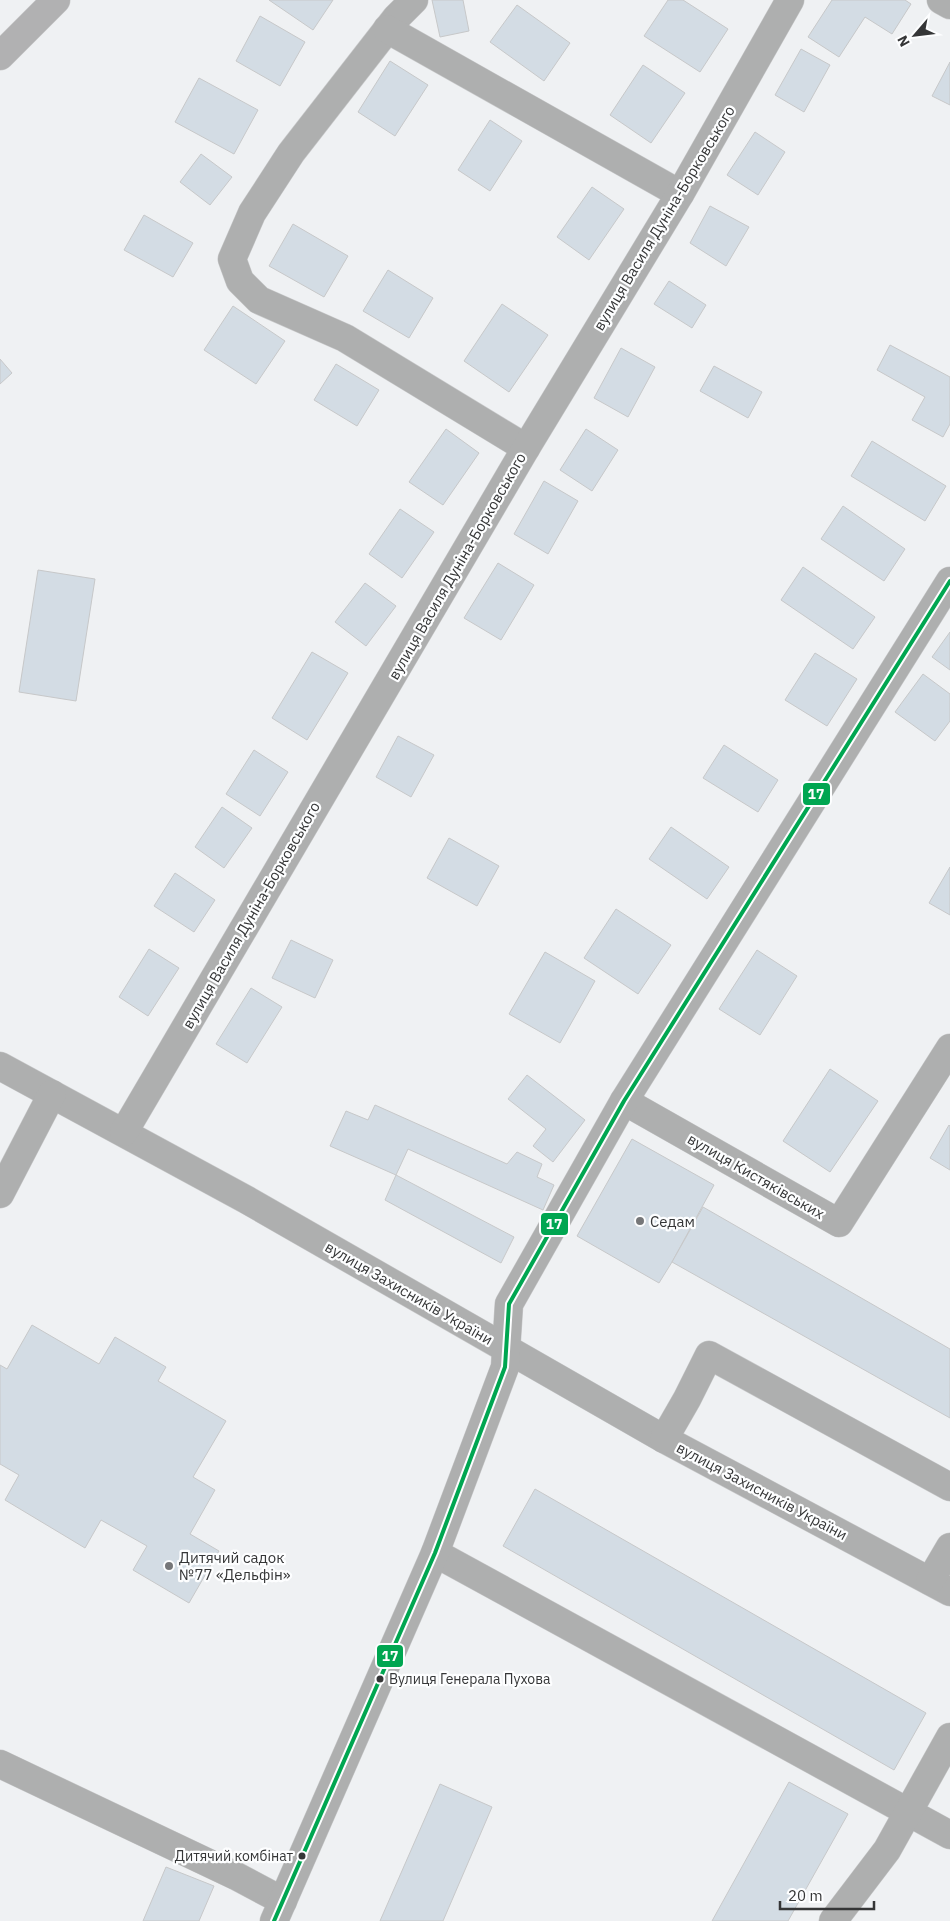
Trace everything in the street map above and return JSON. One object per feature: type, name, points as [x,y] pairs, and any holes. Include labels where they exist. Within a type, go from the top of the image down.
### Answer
[{"type":"main road","points":[[0,56],[56,0]]},
{"type":"street","points":[[414,0],[387,29],[291,153],[252,213],[232,259],[240,281],[259,300],[345,338],[526,448]]},
{"type":"street","name":"вулиця Василя Дуніна-Борковського","points":[[124,1132],[526,448],[680,194],[790,0]]},
{"type":"street","points":[[941,0],[950,5]]},
{"type":"street","points":[[387,29],[680,194]]},
{"type":"street","points":[[0,1764],[236,1876],[279,1911],[435,1553],[505,1367],[510,1304],[624,1101],[950,581]]},
{"type":"street","name":"вулиця Кистяківських","points":[[624,1101],[839,1223],[950,1048]]},
{"type":"street","name":"вулиця Захисників України","points":[[0,1066],[247,1200],[664,1439],[940,1586]]},
{"type":"street","points":[[0,1194],[52,1094]]},
{"type":"street","points":[[664,1439],[709,1355],[950,1487]]},
{"type":"street","points":[[940,1586],[950,1547]]},
{"type":"street","points":[[435,1553],[950,1835]]},
{"type":"street","points":[[833,1921],[887,1850],[950,1736]]},
{"type":"building","points":[[269,0],[333,0],[313,30]]},
{"type":"building","points":[[432,0],[463,0],[469,31],[440,37]]},
{"type":"building","points":[[668,0],[683,0],[728,29],[700,72],[644,36]]},
{"type":"building","points":[[832,0],[905,0],[911,4],[892,34],[865,17],[839,57],[808,37]]},
{"type":"building","points":[[517,5],[570,43],[544,81],[490,42]]},
{"type":"building","points":[[260,16],[305,42],[280,86],[236,61]]},
{"type":"building","points":[[801,49],[830,65],[804,112],[775,95]]},
{"type":"building","points":[[390,61],[428,85],[395,136],[358,112]]},
{"type":"building","points":[[950,62],[950,105],[932,96]]},
{"type":"building","points":[[643,65],[685,93],[651,143],[610,115]]},
{"type":"building","points":[[199,78],[258,110],[234,154],[175,122]]},
{"type":"building","points":[[490,120],[522,141],[490,191],[458,170]]},
{"type":"building","points":[[755,132],[785,152],[758,195],[727,175]]},
{"type":"building","points":[[201,154],[232,177],[210,205],[180,182]]},
{"type":"building","points":[[592,187],[624,209],[589,260],[557,237]]},
{"type":"building","points":[[710,206],[749,227],[726,266],[690,243]]},
{"type":"building","points":[[144,215],[193,243],[173,277],[124,250]]},
{"type":"building","points":[[293,224],[348,256],[324,297],[269,266]]},
{"type":"building","points":[[388,270],[433,298],[409,338],[363,311]]},
{"type":"building","points":[[669,281],[706,305],[692,328],[654,304]]},
{"type":"building","points":[[502,304],[548,335],[509,392],[464,361]]},
{"type":"building","points":[[233,306],[285,341],[256,384],[204,350]]},
{"type":"building","points":[[890,345],[950,377],[950,424],[943,437],[912,420],[925,397],[877,370]]},
{"type":"building","points":[[621,348],[655,367],[628,417],[594,398]]},
{"type":"building","points":[[0,359],[12,373],[0,384]]},
{"type":"building","points":[[336,364],[379,390],[357,426],[314,400]]},
{"type":"building","points":[[714,366],[762,392],[748,418],[700,391]]},
{"type":"building","points":[[446,429],[479,453],[443,505],[409,482]]},
{"type":"building","points":[[586,429],[618,450],[592,491],[560,470]]},
{"type":"building","points":[[872,441],[946,486],[925,521],[851,476]]},
{"type":"building","points":[[544,481],[578,501],[548,554],[514,534]]},
{"type":"building","points":[[843,506],[905,549],[884,581],[821,539]]},
{"type":"building","points":[[400,509],[434,532],[402,578],[369,554]]},
{"type":"building","points":[[498,563],[534,585],[501,640],[464,618]]},
{"type":"building","points":[[803,567],[875,617],[853,649],[781,600]]},
{"type":"building","points":[[38,570],[95,579],[76,701],[19,692]]},
{"type":"building","points":[[365,583],[396,606],[366,646],[335,622]]},
{"type":"building","points":[[950,632],[950,670],[932,657]]},
{"type":"building","points":[[312,652],[348,673],[307,740],[272,718]]},
{"type":"building","points":[[815,653],[857,679],[827,726],[785,700]]},
{"type":"building","points":[[923,674],[950,694],[950,721],[935,741],[895,712]]},
{"type":"building","points":[[398,736],[434,755],[411,797],[376,777]]},
{"type":"building","points":[[724,745],[778,780],[758,812],[703,778]]},
{"type":"building","points":[[254,750],[288,772],[260,816],[226,794]]},
{"type":"building","points":[[222,807],[252,828],[224,868],[195,847]]},
{"type":"building","points":[[671,827],[729,867],[707,899],[649,859]]},
{"type":"building","points":[[449,838],[499,866],[477,906],[427,878]]},
{"type":"building","points":[[950,867],[950,915],[929,903]]},
{"type":"building","points":[[175,873],[215,900],[194,932],[154,906]]},
{"type":"building","points":[[616,909],[671,945],[638,994],[584,958]]},
{"type":"building","points":[[291,940],[333,960],[315,998],[272,978]]},
{"type":"building","points":[[149,949],[179,968],[148,1016],[119,997]]},
{"type":"building","points":[[757,950],[797,976],[760,1035],[719,1009]]},
{"type":"building","points":[[545,952],[595,981],[560,1043],[509,1014]]},
{"type":"building","points":[[251,988],[282,1007],[247,1063],[216,1044]]},
{"type":"building","points":[[830,1069],[878,1101],[830,1172],[783,1141]]},
{"type":"building","points":[[527,1075],[585,1120],[553,1162],[533,1146],[546,1129],[508,1099]]},
{"type":"building","points":[[375,1105],[507,1164],[517,1152],[542,1164],[537,1177],[554,1185],[543,1210],[408,1149],[396,1175],[330,1146],[346,1111],[368,1120]]},
{"type":"building","points":[[950,1126],[950,1170],[930,1158]]},
{"type":"building","name":"Седам","points":[[632,1139],[714,1185],[659,1283],[577,1236]]},
{"type":"building","points":[[396,1175],[514,1237],[501,1263],[385,1200]]},
{"type":"building","points":[[703,1207],[950,1349],[950,1418],[672,1262]]},
{"type":"building","points":[[32,1325],[99,1364],[115,1337],[166,1367],[158,1381],[226,1421],[193,1477],[215,1490],[190,1534],[219,1551],[189,1603],[133,1570],[147,1546],[101,1520],[85,1548],[5,1500],[19,1475],[0,1464],[0,1365],[7,1369]]},
{"type":"building","points":[[535,1489],[926,1713],[894,1770],[503,1546]]},
{"type":"building","points":[[789,1782],[848,1814],[788,1921],[712,1921]]},
{"type":"building","points":[[440,1784],[492,1807],[443,1921],[380,1921]]},
{"type":"building","points":[[166,1867],[214,1886],[199,1921],[143,1921]]},
{"type":"transit line","name":"17","points":[[274,1921],[435,1553],[505,1367],[509,1304],[624,1101],[950,581]]},
{"type":"place","name":"Седам","points":[[640,1221]]},
{"type":"place","name":"Дитячий садок №77 «Дельфін»","points":[[169,1566]]},
{"type":"place","name":"Вулиця Генерала Пухова","points":[[380,1679]]},
{"type":"place","name":"Дитячий комбінат","points":[[302,1856]]}]
